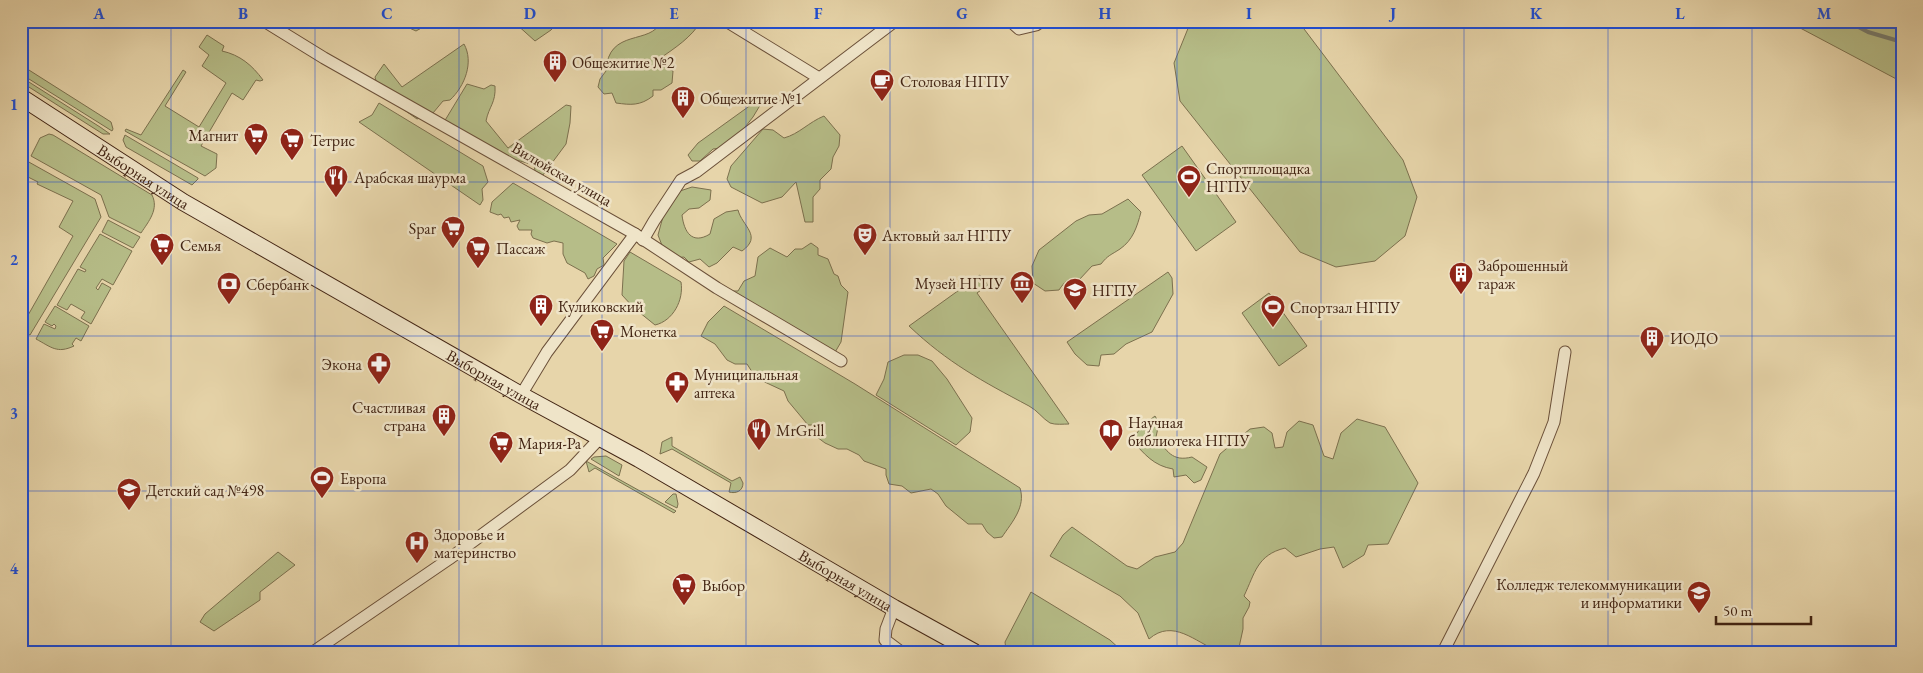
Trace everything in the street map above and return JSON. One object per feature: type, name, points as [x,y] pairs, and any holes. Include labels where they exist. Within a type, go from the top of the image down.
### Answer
[{"type":"main road","name":"Выборная улица","points":[[21,97],[183,202],[738,516],[894,608],[974,652]]},
{"type":"street","name":"Вилюйская улица","points":[[264,21],[324,58],[639,237],[717,288],[841,361]]},
{"type":"street","points":[[726,21],[820,78]]},
{"type":"street","points":[[520,394],[547,352],[654,221],[681,180],[696,172],[896,21]]},
{"type":"street","points":[[1010,21],[1019,30],[1036,25],[1042,21]]},
{"type":"street","points":[[1443,652],[1534,473],[1554,422],[1565,352]]},
{"type":"street","points":[[313,652],[449,559],[570,470],[600,438]]},
{"type":"street","points":[[894,608],[886,629],[885,640],[901,652]]},
{"type":"green space","points":[[406,21],[428,21],[425,26],[416,31],[405,26]]},
{"type":"green space","points":[[488,21],[559,21],[551,30],[535,41],[515,23]]},
{"type":"green space","points":[[661,21],[701,21],[688,37],[659,59],[662,66],[673,71],[672,83],[661,90],[653,90],[653,96],[640,103],[616,103],[612,93],[604,94],[598,87],[600,79],[606,71],[609,57],[614,48],[622,42],[649,33],[656,29]]},
{"type":"green space","points":[[1191,21],[1298,21],[1403,160],[1417,197],[1405,236],[1375,261],[1336,267],[1300,252],[1180,101],[1174,63]]},
{"type":"green space","points":[[1787,21],[1902,21],[1902,82]]},
{"type":"green space","points":[[207,35],[224,46],[222,51],[245,61],[263,80],[256,80],[243,100],[232,93],[201,146],[217,154],[216,168],[205,176],[125,131],[126,129],[141,135],[183,70],[186,72],[165,106],[199,127],[226,83],[202,66],[209,55],[199,47]]},
{"type":"green space","points":[[464,44],[467,51],[468,66],[464,81],[450,100],[443,101],[433,113],[417,119],[379,92],[375,77],[384,64],[402,87]]},
{"type":"green space","points":[[21,65],[111,122],[112,131],[21,74]]},
{"type":"green space","points":[[21,77],[110,134],[103,134],[21,82]]},
{"type":"green space","points":[[467,84],[484,89],[491,85],[495,86],[493,101],[486,121],[508,148],[566,105],[571,106],[566,144],[543,175],[535,171],[534,165],[506,157],[444,122]]},
{"type":"green space","points":[[755,102],[762,102],[742,131],[722,148],[713,149],[700,161],[692,161],[688,155],[698,143]]},
{"type":"green space","points":[[379,103],[483,166],[488,182],[482,189],[483,200],[480,205],[359,122],[372,115]]},
{"type":"green space","points":[[824,116],[840,135],[839,146],[833,157],[831,169],[820,180],[820,189],[813,197],[813,222],[805,222],[796,182],[782,197],[762,203],[731,187],[727,179],[731,166],[763,129],[773,130],[784,138]]},
{"type":"green space","points":[[49,134],[152,195],[154,210],[141,233],[109,217],[101,195],[31,156],[40,138]]},
{"type":"green space","points":[[125,135],[198,179],[192,185],[126,147],[123,140]]},
{"type":"green space","name":"Спортплощадка НГПУ","points":[[1182,146],[1236,222],[1196,251],[1142,175]]},
{"type":"green space","points":[[27,161],[95,199],[101,217],[30,335],[21,331],[21,314],[27,317],[73,236],[59,227],[73,201],[37,184],[38,182],[26,176],[21,184],[21,172]]},
{"type":"green space","points":[[513,183],[617,244],[603,258],[604,265],[597,269],[594,276],[588,279],[585,273],[567,263],[563,254],[563,243],[554,241],[547,243],[533,238],[532,230],[519,230],[517,226],[520,220],[511,222],[509,217],[504,218],[501,214],[498,215],[490,212],[492,202]]},
{"type":"green space","points":[[692,187],[711,190],[710,200],[699,208],[689,209],[682,215],[685,227],[690,235],[698,238],[710,234],[714,219],[726,212],[738,210],[751,236],[748,246],[742,251],[733,247],[717,263],[709,267],[700,259],[689,262],[684,257],[675,258],[663,248],[658,235],[664,213],[680,191]]},
{"type":"green space","points":[[1128,199],[1141,212],[1134,233],[1128,242],[1101,264],[1092,266],[1079,280],[1072,279],[1067,281],[1059,290],[1045,291],[1033,283],[1032,266],[1039,250],[1076,221],[1089,215],[1102,214]]},
{"type":"green space","points":[[108,220],[140,237],[133,248],[102,232]]},
{"type":"green space","points":[[100,234],[132,251],[113,285],[102,279],[96,288],[98,290],[102,283],[111,288],[91,324],[81,318],[85,312],[71,304],[67,310],[57,305],[78,269],[85,272],[86,270],[80,267]]},
{"type":"green space","points":[[811,243],[818,248],[818,255],[828,259],[834,274],[838,276],[841,285],[848,292],[841,342],[834,354],[727,291],[738,291],[744,281],[755,276],[758,257],[770,248],[787,257],[795,249],[802,249]]},
{"type":"green space","points":[[630,252],[681,282],[681,296],[676,309],[661,323],[655,325],[634,308],[622,295],[624,261]]},
{"type":"green space","points":[[1168,272],[1172,278],[1173,294],[1152,332],[1126,344],[1114,354],[1101,355],[1099,366],[1087,365],[1075,354],[1067,342]]},
{"type":"green space","points":[[980,275],[988,285],[977,293],[1069,424],[1050,423],[1032,408],[952,361],[909,326]]},
{"type":"green space","name":"Спортзал НГПУ","points":[[1269,293],[1307,346],[1279,366],[1242,313]]},
{"type":"green space","points":[[55,306],[89,326],[81,341],[76,338],[72,344],[74,346],[58,349],[36,339],[44,324],[55,329],[56,326],[54,324],[52,326],[45,322]]},
{"type":"green space","points":[[724,306],[855,384],[1020,488],[1020,508],[1002,537],[994,538],[982,524],[968,524],[946,506],[938,494],[931,489],[911,493],[902,486],[889,484],[886,469],[864,461],[859,455],[847,449],[838,449],[825,443],[817,437],[819,425],[808,425],[788,401],[784,391],[756,378],[747,364],[735,364],[727,360],[715,344],[701,336],[708,322]]},
{"type":"green space","points":[[904,355],[918,355],[932,361],[947,379],[972,418],[970,432],[956,445],[876,395],[884,379],[888,362]]},
{"type":"green space","points":[[1155,416],[1159,423],[1156,437],[1167,451],[1179,458],[1192,457],[1207,467],[1201,480],[1194,483],[1186,475],[1174,477],[1173,469],[1160,465],[1145,455],[1132,440],[1142,426]]},
{"type":"green space","points":[[1357,419],[1385,427],[1418,483],[1388,544],[1368,545],[1364,555],[1343,568],[1334,547],[1320,549],[1296,557],[1285,548],[1268,555],[1258,566],[1244,596],[1250,602],[1243,618],[1243,629],[1238,652],[1218,651],[1175,631],[1158,633],[1149,639],[1138,613],[1120,596],[1050,556],[1063,535],[1072,527],[1127,566],[1137,569],[1155,557],[1175,552],[1183,543],[1220,454],[1250,429],[1264,427],[1272,433],[1275,448],[1283,447],[1287,432],[1299,421],[1313,425],[1324,456],[1333,459],[1341,433]]},
{"type":"green space","points":[[672,437],[672,446],[732,481],[740,477],[743,483],[742,488],[737,492],[729,492],[731,483],[672,449],[660,454],[662,442]]},
{"type":"green space","points":[[606,456],[622,465],[619,476],[591,459]]},
{"type":"green space","points":[[586,461],[676,511],[674,513],[595,468],[589,472]]},
{"type":"green space","points":[[673,494],[676,494],[677,508],[665,502]]},
{"type":"green space","points":[[278,552],[295,565],[260,592],[260,600],[214,631],[200,622],[205,614]]},
{"type":"green space","points":[[1031,592],[1110,640],[1123,652],[1010,652],[1006,650],[1005,642]]},
{"type":"waterway","points":[[1847,21],[1868,32],[1902,42]]},
{"type":"place","name":"Общежитие №2","points":[[555,83]]},
{"type":"place","name":"Столовая НГПУ","points":[[882,102]]},
{"type":"place","name":"Общежитие №1","points":[[683,119]]},
{"type":"place","name":"Магнит","points":[[256,156]]},
{"type":"place","name":"Тетрис","points":[[292,161]]},
{"type":"place","name":"Арабская шаурма","points":[[336,198]]},
{"type":"place","name":"Спортплощадка НГПУ","points":[[1189,198]]},
{"type":"place","name":"Spar","points":[[453,249]]},
{"type":"place","name":"Актовый зал НГПУ","points":[[865,256]]},
{"type":"place","name":"Семья","points":[[162,266]]},
{"type":"place","name":"Пассаж","points":[[478,269]]},
{"type":"place","name":"Заброшенный гараж","points":[[1461,295]]},
{"type":"place","name":"Музей НГПУ","points":[[1022,304]]},
{"type":"place","name":"Сбербанк","points":[[229,305]]},
{"type":"place","name":"НГПУ","points":[[1075,311]]},
{"type":"place","name":"Куликовский","points":[[541,327]]},
{"type":"place","name":"Спортзал НГПУ","points":[[1273,328]]},
{"type":"place","name":"Монетка","points":[[602,352]]},
{"type":"place","name":"ИОДО","points":[[1652,359]]},
{"type":"place","name":"Экона","points":[[379,385]]},
{"type":"place","name":"Муниципальная аптека","points":[[677,404]]},
{"type":"place","name":"Счастливая страна","points":[[444,437]]},
{"type":"place","name":"MrGrill","points":[[759,451]]},
{"type":"place","name":"Научная библиотека НГПУ","points":[[1111,452]]},
{"type":"place","name":"Мария-Ра","points":[[501,464]]},
{"type":"place","name":"Европа","points":[[322,499]]},
{"type":"place","name":"Детский сад №498","points":[[129,511]]},
{"type":"place","name":"Здоровье и материнство","points":[[417,564]]},
{"type":"place","name":"Выбор","points":[[684,606]]},
{"type":"place","name":"Колледж телекоммуникации и информатики","points":[[1699,614]]}]
